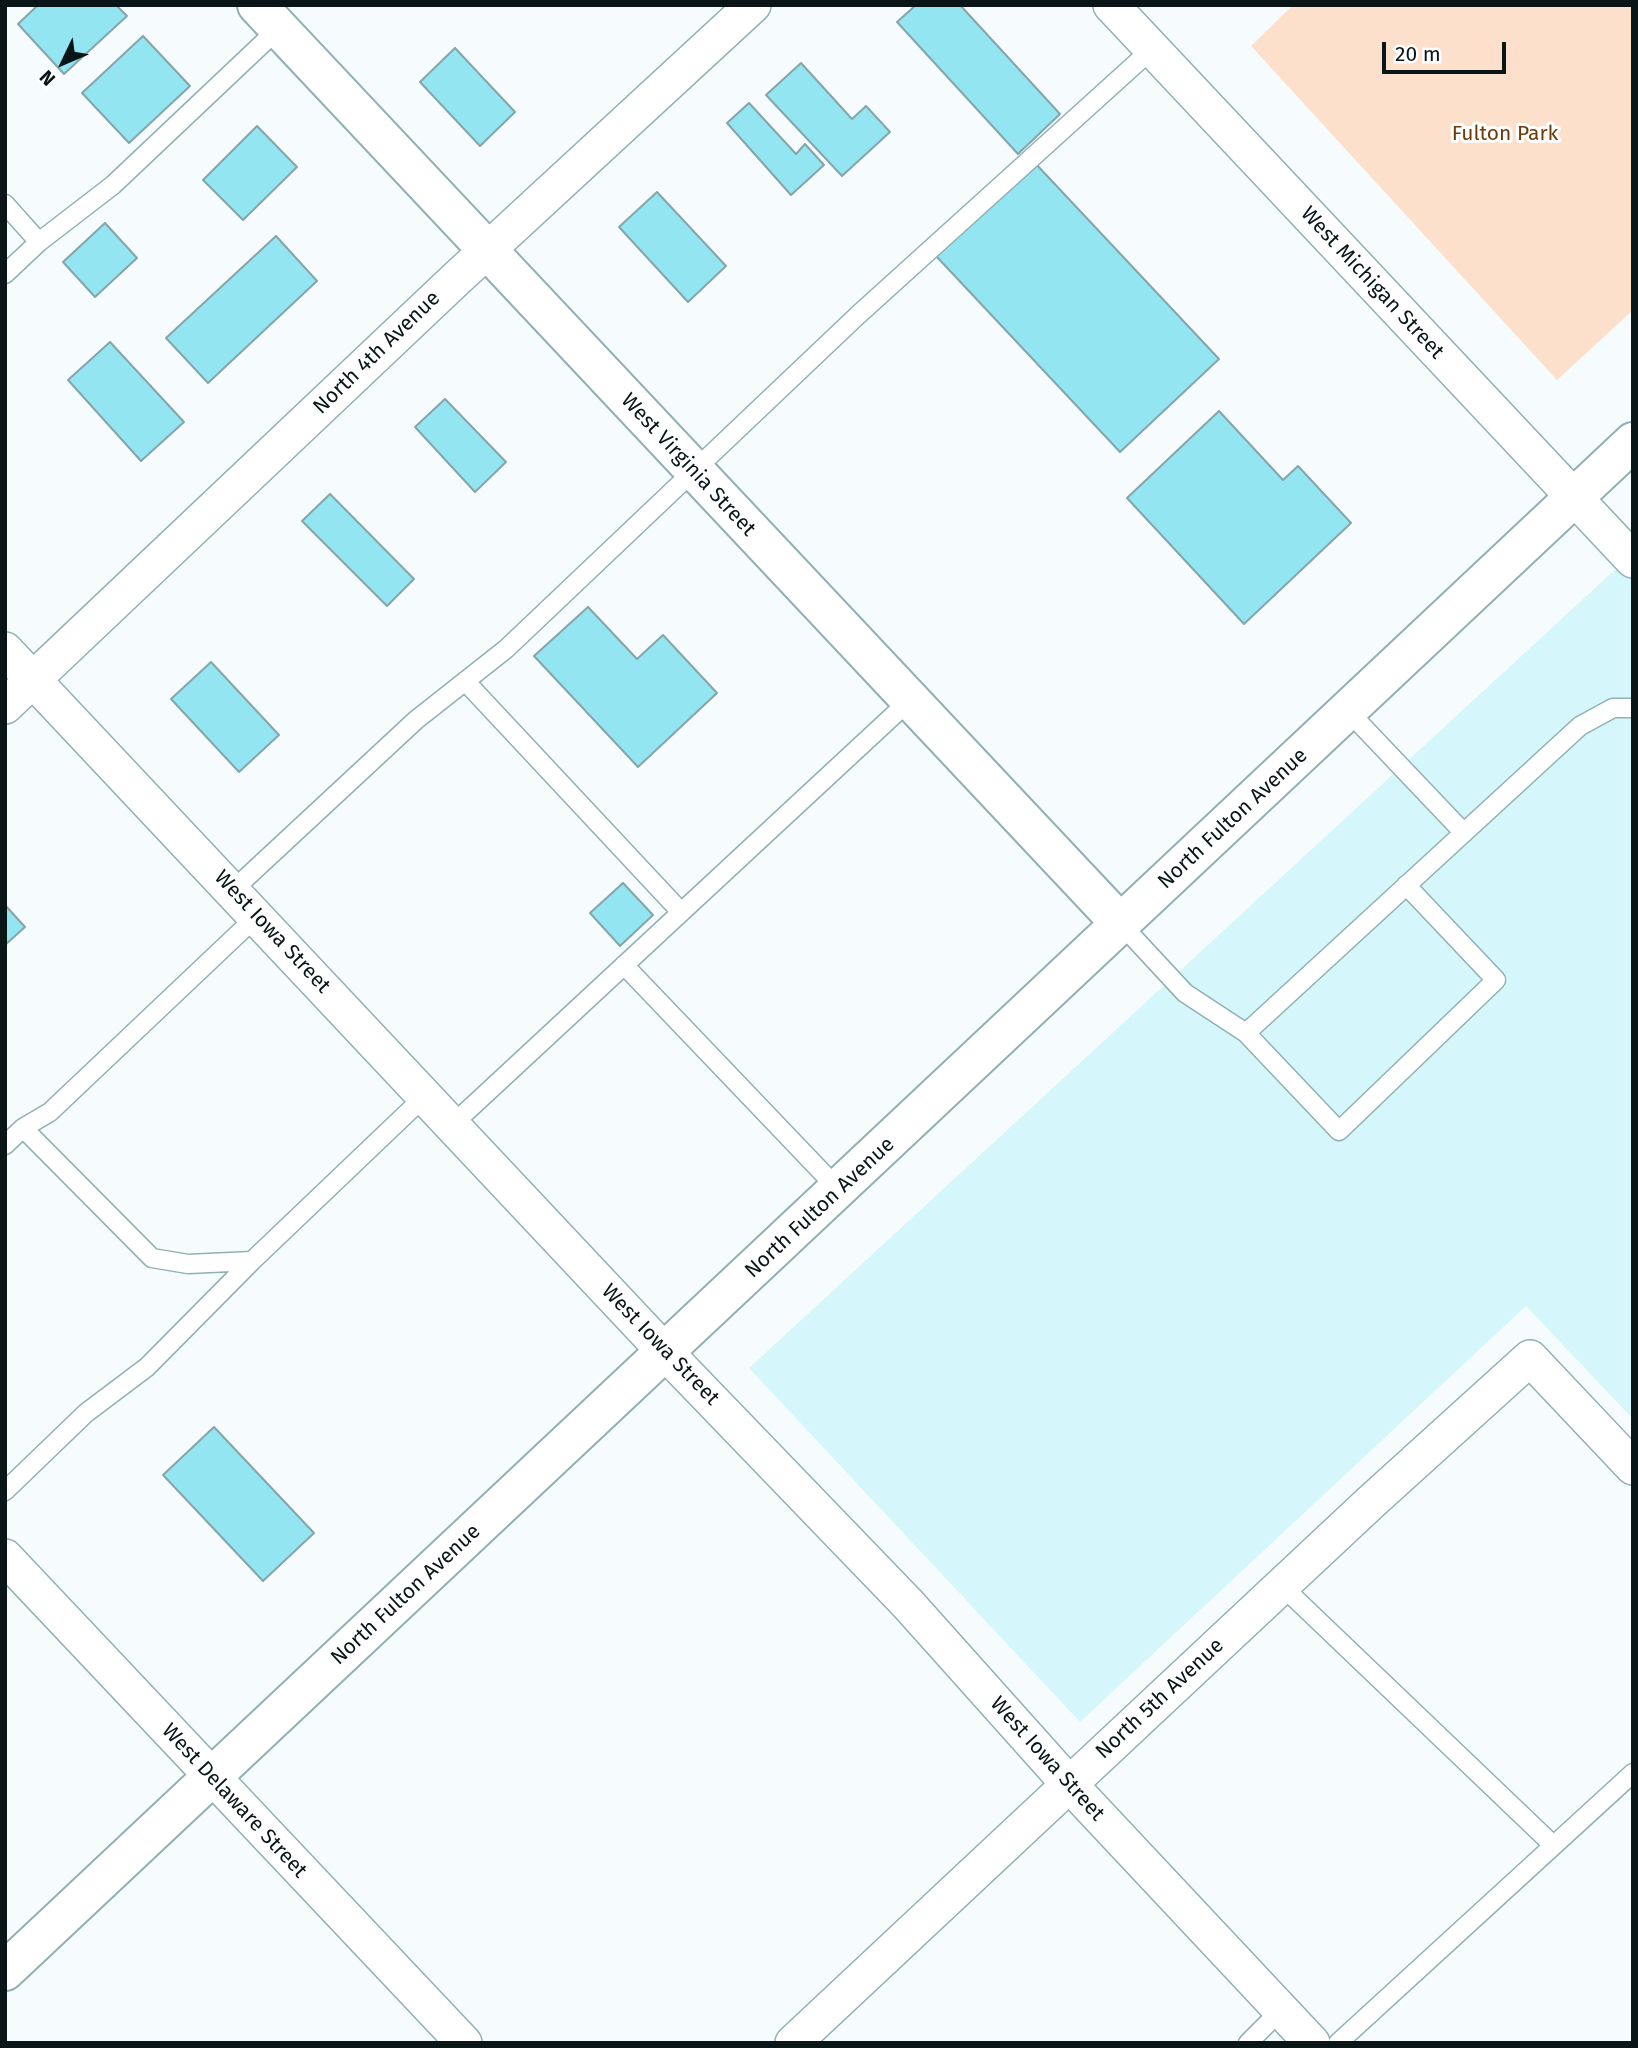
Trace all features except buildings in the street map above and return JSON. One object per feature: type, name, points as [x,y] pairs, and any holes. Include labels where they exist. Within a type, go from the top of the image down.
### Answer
[{"type":"main road","name":"West Virginia Street","points":[[267,17],[1121,924]]},
{"type":"main road","name":"North Fulton Avenue","points":[[5,1971],[1633,442]]},
{"type":"street","name":"North 4th Avenue","points":[[5,706],[487,251],[753,5]]},
{"type":"street","name":"West Michigan Street","points":[[1111,5],[1633,560]]},
{"type":"street","name":"West Iowa Street","points":[[5,650],[666,1353],[908,1604],[1069,1784],[1311,2043]]},
{"type":"street","name":"North 5th Avenue","points":[[793,2043],[1530,1358],[1633,1467]]},
{"type":"street","name":"West Delaware Street","points":[[5,1557],[464,2043]]},
{"type":"lane","points":[[5,274],[39,242],[113,185],[267,17]]},
{"type":"lane","points":[[233,890],[396,738],[506,649],[858,315],[1152,49]]},
{"type":"lane","points":[[5,204],[39,242]]},
{"type":"lane","points":[[465,681],[681,912]]},
{"type":"lane","points":[[452,1125],[910,699]]},
{"type":"lane","points":[[1246,1032],[1580,726],[1613,708],[1633,708]]},
{"type":"lane","points":[[1348,711],[1464,833]]},
{"type":"lane","points":[[1121,924],[1185,993],[1246,1032],[1339,1131],[1496,980],[1406,885]]},
{"type":"lane","points":[[5,1145],[23,1128],[50,1112],[257,916]]},
{"type":"lane","points":[[624,965],[839,1190]]},
{"type":"lane","points":[[5,1491],[86,1413],[147,1367],[252,1261],[425,1096]]},
{"type":"lane","points":[[23,1128],[152,1258],[188,1264],[252,1261]]},
{"type":"lane","points":[[1282,1586],[1553,1845]]},
{"type":"lane","points":[[1338,2043],[1633,1773]]},
{"type":"lane","points":[[1248,2043],[1281,2010]]},
{"type":"shaded area","points":[[1633,553],[1633,1419],[1526,1306],[1080,1722],[749,1368]]},
{"type":"green space","name":"Fulton Park","points":[[1293,5],[1633,5],[1633,310],[1557,380],[1251,46]]}]
